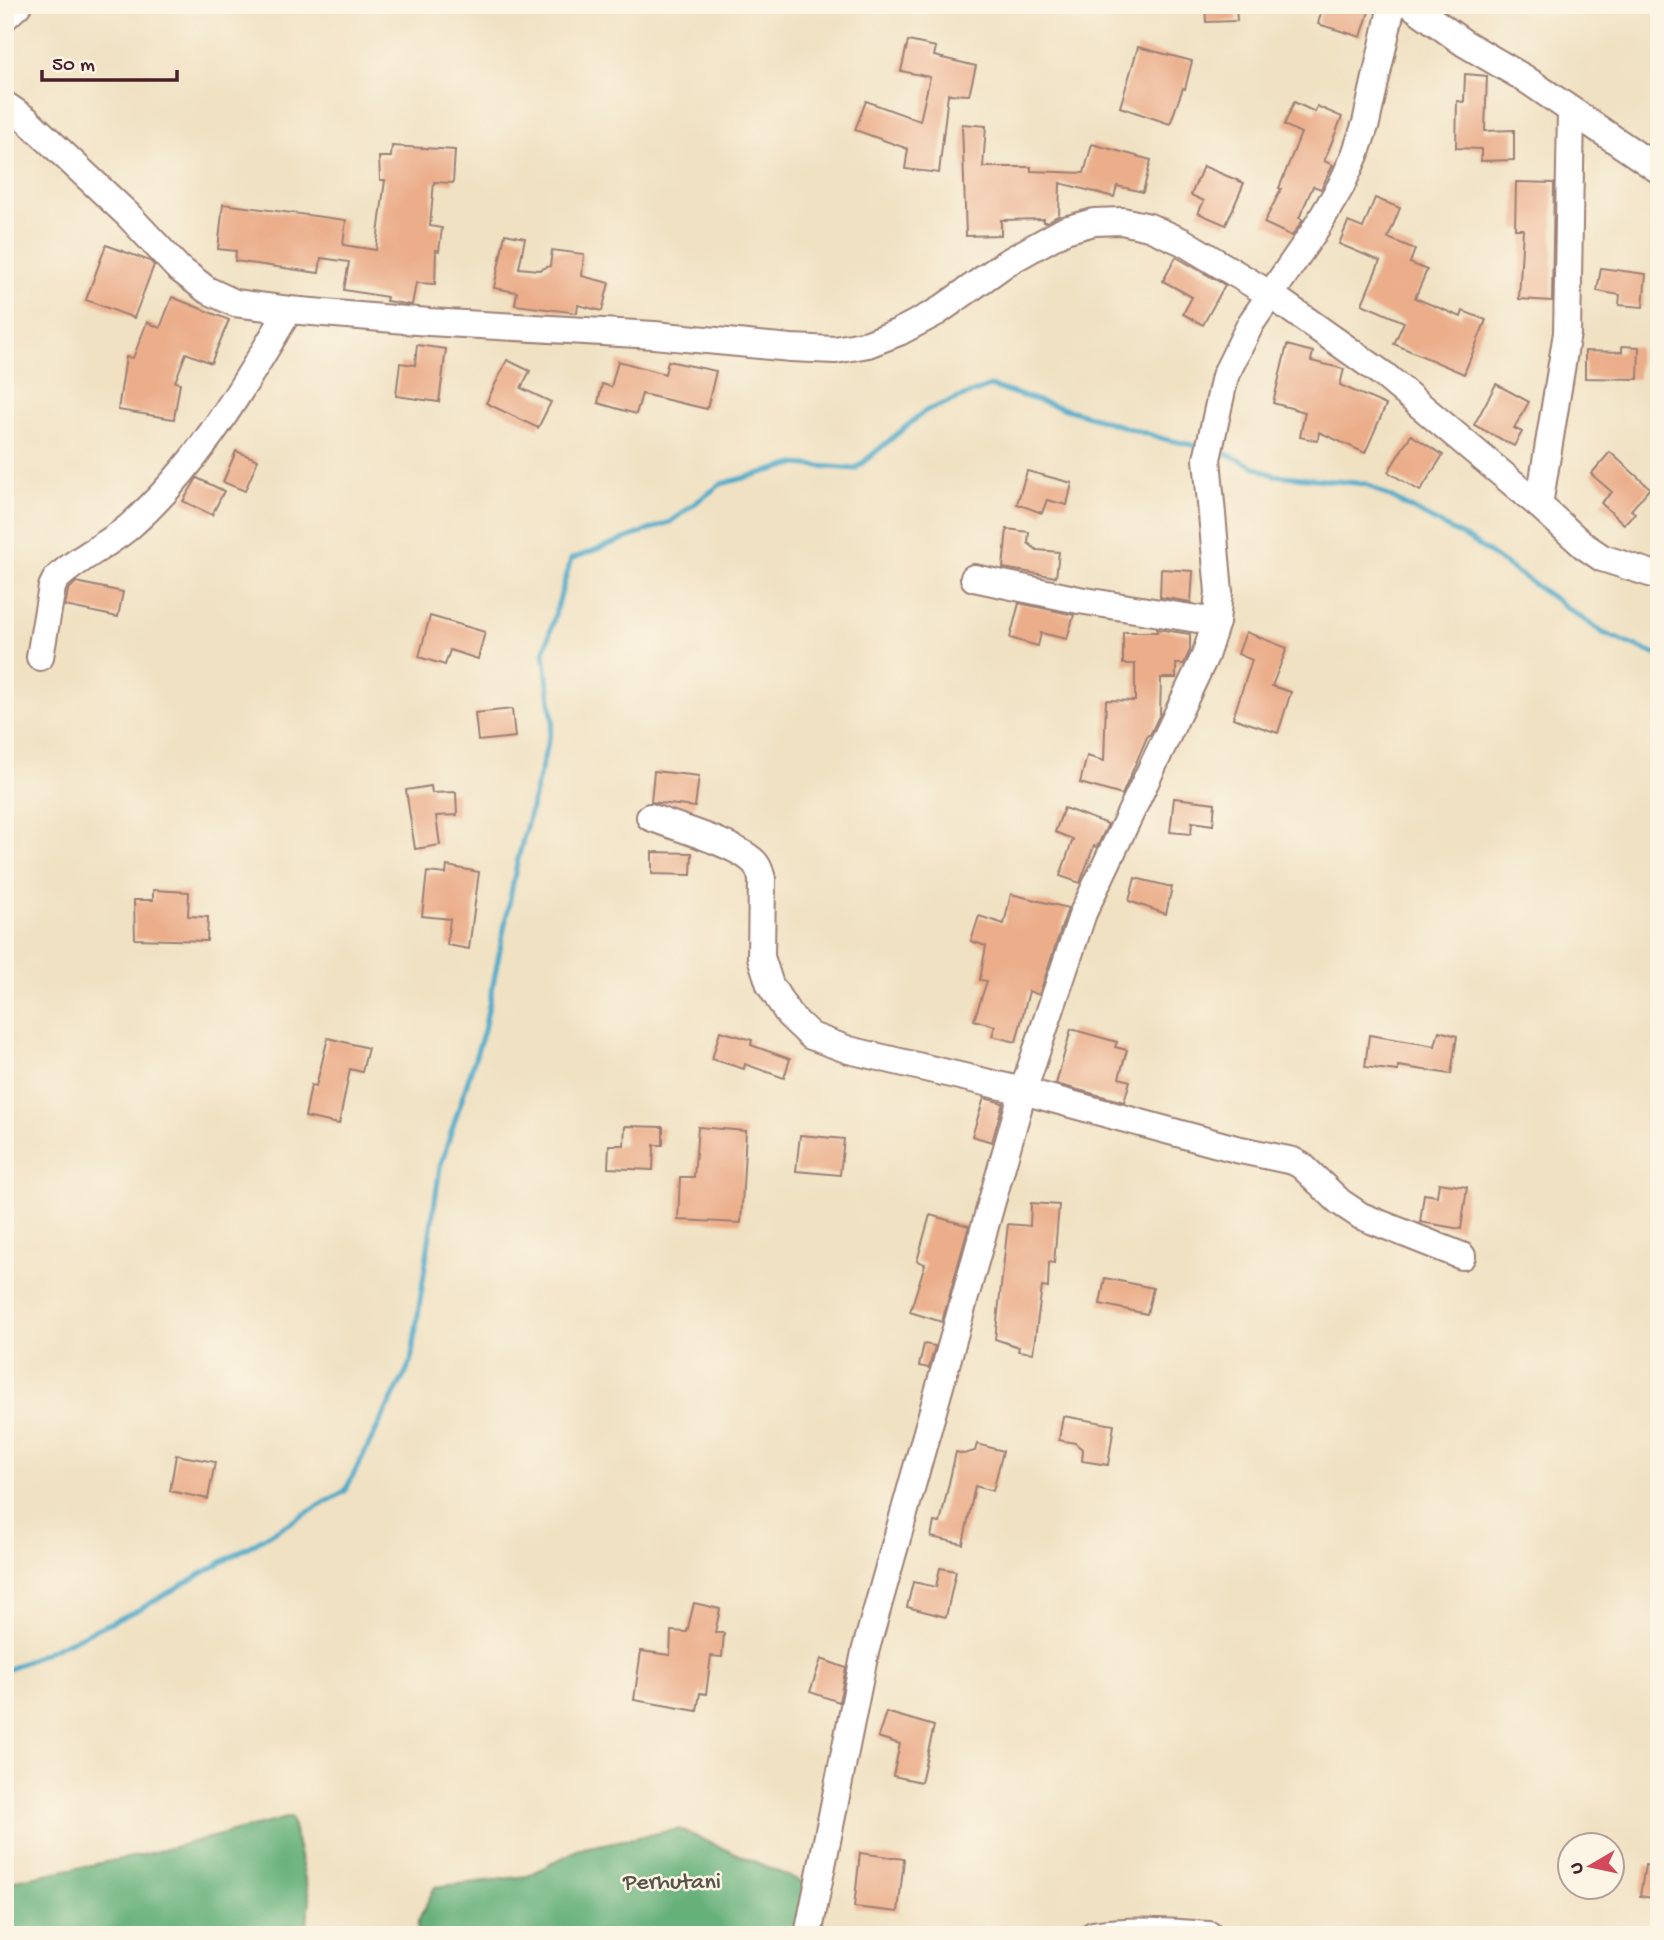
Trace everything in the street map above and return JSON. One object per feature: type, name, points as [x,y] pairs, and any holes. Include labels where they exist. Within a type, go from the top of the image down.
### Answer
[{"type":"street","points":[[5,17],[18,5]]},
{"type":"street","points":[[817,1930],[865,1652],[1023,1091],[1083,914],[1205,656],[1216,622],[1218,563],[1207,459],[1225,376],[1251,323],[1314,233],[1355,155],[1366,123],[1392,5]]},
{"type":"street","points":[[1411,5],[1464,43],[1524,78],[1659,170]]},
{"type":"street","points":[[5,105],[27,120],[128,215],[177,267],[207,290],[235,303],[289,310],[835,350],[868,344],[909,327],[937,312],[1006,263],[1065,230],[1094,222],[1122,221],[1149,227],[1183,242],[1271,295],[1384,375],[1583,545],[1602,558],[1659,576]]},
{"type":"street","points":[[1539,505],[1567,333],[1571,112]]},
{"type":"street","points":[[40,657],[55,579],[130,526],[194,457],[226,414],[289,310]]},
{"type":"street","points":[[974,579],[1079,600],[1216,622]]},
{"type":"street","points":[[650,817],[740,851],[760,868],[761,957],[770,985],[789,1014],[811,1036],[849,1050],[1023,1091],[1236,1149],[1293,1161],[1309,1172],[1340,1202],[1362,1216],[1462,1256]]},
{"type":"street","points":[[1093,1935],[1179,1932],[1209,1935]]},
{"type":"green space","points":[[291,1817],[310,1901],[305,1935],[5,1935],[5,1882],[142,1855]]},
{"type":"green space","name":"Perhutani","points":[[678,1829],[805,1883],[797,1935],[417,1935],[418,1921],[435,1887],[528,1876],[579,1849]]},
{"type":"building","points":[[1205,5],[1236,5],[1237,21],[1206,22]]},
{"type":"building","points":[[1323,5],[1371,5],[1361,37],[1318,24]]},
{"type":"building","points":[[908,41],[936,47],[934,56],[976,66],[969,95],[948,94],[939,173],[905,169],[908,149],[855,130],[866,101],[920,121],[930,77],[901,71]]},
{"type":"building","points":[[1138,47],[1192,61],[1185,89],[1183,88],[1170,124],[1120,107]]},
{"type":"building","points":[[1465,74],[1487,76],[1485,131],[1514,130],[1514,160],[1481,161],[1481,149],[1456,148],[1457,101],[1464,102]]},
{"type":"building","points":[[1294,102],[1315,112],[1317,106],[1342,117],[1324,161],[1333,165],[1321,189],[1313,186],[1299,218],[1303,220],[1292,236],[1264,223],[1281,189],[1279,188],[1301,133],[1284,125]]},
{"type":"building","points":[[962,124],[986,126],[983,167],[1031,167],[1031,171],[1084,173],[1092,144],[1151,160],[1143,192],[1117,186],[1114,197],[1060,183],[1059,215],[1047,222],[1044,222],[1044,219],[1001,220],[1001,235],[966,236]]},
{"type":"building","points":[[392,146],[455,150],[453,183],[434,182],[430,226],[442,228],[439,251],[436,250],[435,284],[416,283],[412,305],[386,301],[387,297],[344,290],[349,262],[321,258],[319,273],[235,261],[236,251],[218,249],[223,204],[346,220],[343,245],[376,250],[385,180],[380,180],[379,157],[391,157]]},
{"type":"building","points":[[1203,166],[1244,183],[1226,225],[1198,213],[1204,201],[1191,195]]},
{"type":"building","points":[[1516,182],[1554,183],[1552,301],[1519,299],[1523,229],[1515,229]]},
{"type":"building","points":[[1375,198],[1400,208],[1388,238],[1415,249],[1410,263],[1427,270],[1415,298],[1461,317],[1463,311],[1486,320],[1464,374],[1394,344],[1404,322],[1362,304],[1380,261],[1339,244],[1348,222],[1363,228]]},
{"type":"building","points":[[505,234],[525,238],[519,268],[539,270],[550,266],[552,250],[584,254],[582,276],[609,283],[602,311],[578,305],[577,313],[515,305],[517,292],[494,288]]},
{"type":"building","points":[[106,245],[150,261],[154,265],[134,318],[86,300]]},
{"type":"building","points":[[1176,257],[1225,285],[1203,325],[1183,314],[1192,297],[1163,281]]},
{"type":"building","points":[[1601,268],[1646,274],[1643,307],[1619,305],[1620,295],[1597,291]]},
{"type":"building","points":[[172,297],[229,320],[211,363],[186,353],[175,382],[180,383],[174,419],[118,410],[126,357],[133,358],[147,322],[160,328]]},
{"type":"building","points":[[417,345],[446,349],[439,402],[396,396],[400,363],[415,365]]},
{"type":"building","points":[[1287,345],[1313,352],[1311,361],[1344,369],[1340,385],[1386,405],[1365,453],[1319,432],[1318,441],[1300,437],[1305,412],[1273,403]]},
{"type":"building","points":[[1622,346],[1639,347],[1638,379],[1585,378],[1585,351],[1622,352]]},
{"type":"building","points":[[507,360],[530,371],[521,388],[551,402],[538,428],[486,403]]},
{"type":"building","points":[[618,361],[665,374],[668,361],[716,371],[707,409],[642,394],[636,414],[598,403],[602,384],[611,387]]},
{"type":"building","points":[[1496,384],[1529,402],[1514,428],[1522,432],[1514,446],[1474,425]]},
{"type":"building","points":[[1411,435],[1443,455],[1420,491],[1388,472]]},
{"type":"building","points":[[236,451],[258,460],[245,491],[223,482]]},
{"type":"building","points":[[1610,452],[1650,488],[1631,510],[1635,513],[1624,524],[1601,503],[1612,492],[1591,474]]},
{"type":"building","points":[[1027,471],[1072,483],[1067,505],[1047,500],[1042,513],[1017,504]]},
{"type":"building","points":[[197,478],[224,491],[212,515],[183,501]]},
{"type":"building","points":[[1007,529],[1029,532],[1028,543],[1037,550],[1059,552],[1056,577],[1003,568]]},
{"type":"building","points":[[1161,569],[1193,571],[1191,602],[1160,597]]},
{"type":"building","points":[[76,582],[123,592],[118,617],[65,606],[68,590]]},
{"type":"building","points":[[1019,603],[1074,615],[1067,639],[1041,633],[1038,646],[1010,638]]},
{"type":"building","points":[[430,616],[485,632],[478,659],[450,650],[445,665],[419,657]]},
{"type":"building","points":[[1157,629],[1190,634],[1190,650],[1184,664],[1176,664],[1176,678],[1161,678],[1160,714],[1122,795],[1080,783],[1087,756],[1104,761],[1106,700],[1135,701],[1135,664],[1123,664],[1123,632],[1157,632]]},
{"type":"building","points":[[1246,632],[1287,648],[1272,686],[1291,692],[1278,733],[1233,718],[1252,660],[1238,654]]},
{"type":"building","points":[[512,709],[515,737],[478,741],[475,713]]},
{"type":"building","points":[[654,771],[699,776],[695,807],[651,802]]},
{"type":"building","points":[[431,786],[432,793],[456,792],[457,815],[436,816],[440,845],[415,849],[406,790]]},
{"type":"building","points":[[1174,798],[1215,803],[1213,825],[1192,822],[1191,834],[1170,832]]},
{"type":"building","points":[[1064,808],[1108,824],[1097,847],[1094,846],[1080,883],[1060,876],[1073,839],[1055,832]]},
{"type":"building","points":[[652,852],[692,853],[691,875],[652,874]]},
{"type":"building","points":[[447,866],[479,872],[469,949],[447,945],[450,919],[422,916],[427,872],[446,874]]},
{"type":"building","points":[[1135,878],[1172,887],[1166,914],[1129,901]]},
{"type":"building","points":[[153,890],[189,892],[188,916],[208,917],[207,941],[135,939],[134,900],[153,900]]},
{"type":"building","points":[[1011,894],[1068,908],[1039,995],[1029,991],[1016,1042],[992,1036],[995,1026],[974,1020],[987,981],[980,980],[986,946],[971,941],[979,916],[1004,924]]},
{"type":"building","points":[[1071,1029],[1117,1042],[1115,1047],[1127,1050],[1119,1078],[1130,1081],[1124,1102],[1056,1084]]},
{"type":"building","points":[[720,1031],[752,1040],[751,1045],[790,1059],[784,1078],[745,1064],[744,1069],[712,1059]]},
{"type":"building","points":[[1439,1031],[1457,1036],[1451,1074],[1398,1066],[1398,1071],[1365,1067],[1369,1035],[1435,1046]]},
{"type":"building","points":[[328,1038],[368,1048],[362,1072],[350,1069],[339,1124],[305,1117],[311,1085],[316,1086]]},
{"type":"building","points":[[984,1098],[1003,1103],[992,1142],[972,1136]]},
{"type":"building","points":[[625,1126],[663,1127],[663,1145],[654,1145],[653,1170],[608,1168],[609,1145],[624,1145]]},
{"type":"building","points":[[698,1127],[746,1131],[741,1223],[678,1220],[680,1177],[694,1177]]},
{"type":"building","points":[[800,1135],[844,1139],[840,1175],[796,1171]]},
{"type":"building","points":[[1439,1183],[1467,1187],[1461,1229],[1420,1222],[1424,1194],[1437,1196]]},
{"type":"building","points":[[1031,1203],[1059,1205],[1054,1263],[1049,1262],[1048,1288],[1042,1287],[1033,1353],[1018,1351],[1019,1347],[995,1339],[1008,1224],[1030,1226]]},
{"type":"building","points":[[930,1215],[969,1226],[942,1322],[910,1312],[925,1264],[917,1261]]},
{"type":"building","points":[[1105,1278],[1153,1288],[1147,1314],[1100,1304]]},
{"type":"building","points":[[924,1344],[935,1346],[929,1368],[919,1366]]},
{"type":"building","points":[[1063,1416],[1114,1425],[1108,1465],[1082,1461],[1083,1450],[1075,1443],[1059,1440]]},
{"type":"building","points":[[977,1444],[1003,1451],[993,1491],[975,1486],[963,1544],[931,1537],[934,1522],[940,1523],[956,1452],[964,1454],[975,1451]]},
{"type":"building","points":[[176,1455],[215,1462],[208,1499],[170,1491]]},
{"type":"building","points":[[940,1568],[956,1571],[946,1617],[907,1607],[913,1582],[936,1587]]},
{"type":"building","points":[[694,1603],[720,1609],[715,1633],[724,1633],[722,1657],[711,1656],[706,1694],[700,1693],[697,1711],[634,1700],[641,1651],[670,1655],[671,1631],[687,1632]]},
{"type":"building","points":[[821,1659],[846,1668],[839,1702],[810,1692]]},
{"type":"building","points":[[886,1712],[934,1726],[921,1782],[893,1776],[900,1744],[878,1737]]},
{"type":"building","points":[[860,1853],[904,1859],[898,1912],[854,1907]]},
{"type":"building","points":[[1645,1865],[1659,1868],[1659,1899],[1640,1896]]},
{"type":"waterway","points":[[5,1671],[142,1608],[345,1491],[411,1362],[440,1167],[484,1030],[517,863],[553,722],[544,653],[571,559],[670,522],[721,484],[795,464],[855,469],[925,411],[990,386],[1164,439],[1202,447]]},
{"type":"waterway","points":[[1218,450],[1273,475],[1366,484],[1472,541],[1603,633],[1659,656]]}]
